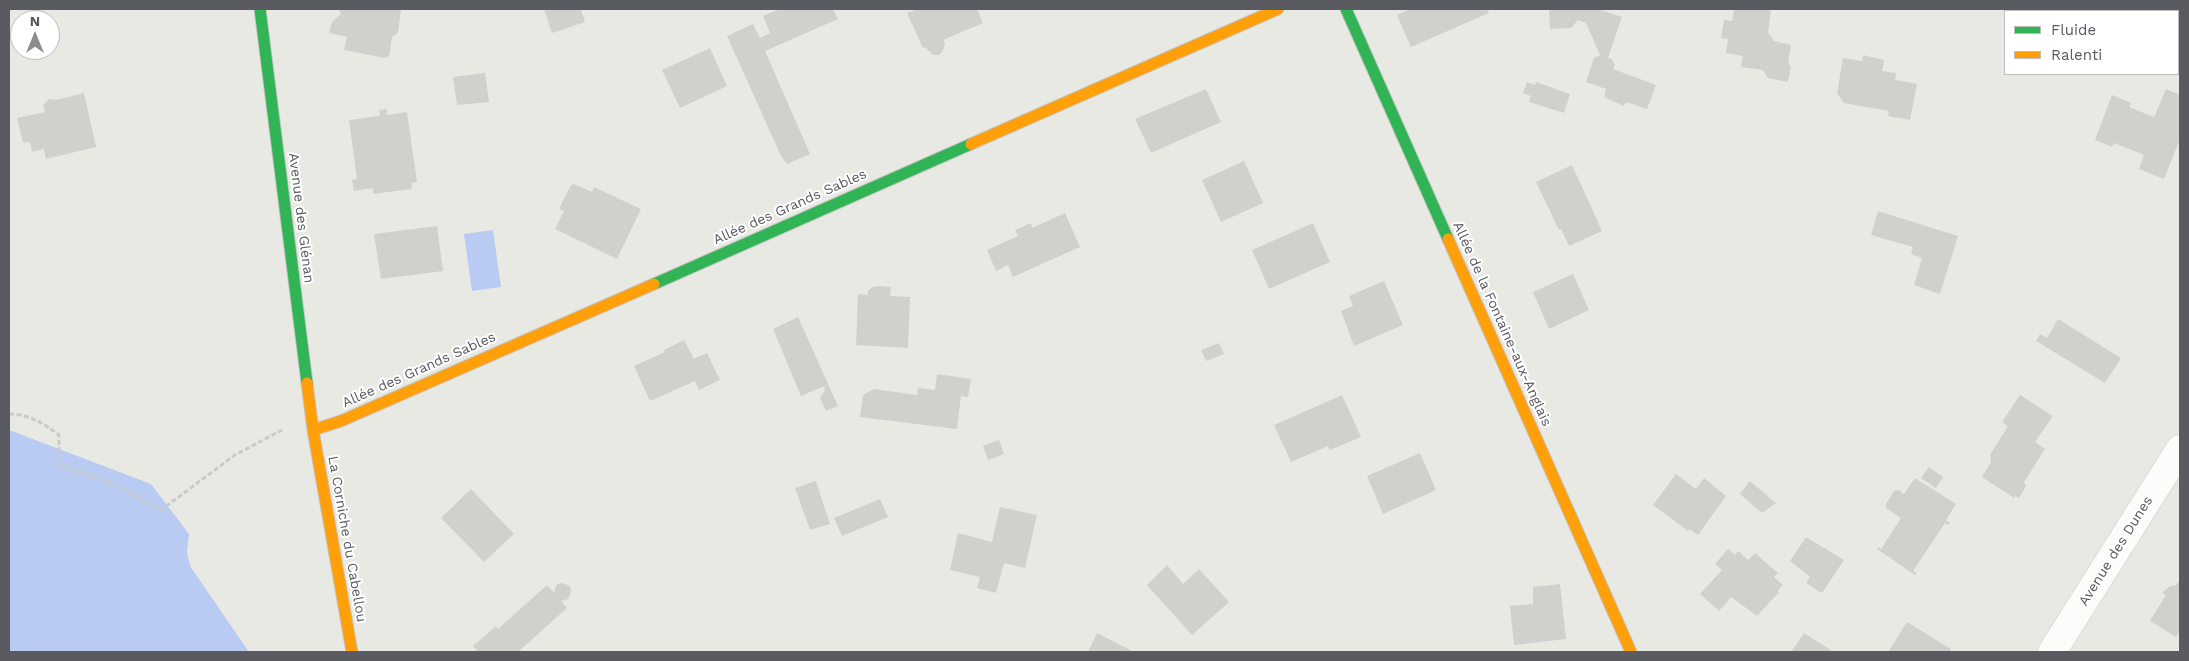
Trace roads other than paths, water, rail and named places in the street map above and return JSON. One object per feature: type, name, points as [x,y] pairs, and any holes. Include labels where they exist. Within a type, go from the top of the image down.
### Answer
[{"type":"street","name":"Avenue des Glénan","points":[[260,9],[313,430]]},
{"type":"street","name":"Allée des Grands Sables","points":[[313,430],[341,421],[1278,9]]},
{"type":"street","name":"Allée de la Fontaine-aux-Anglais","points":[[1346,9],[1631,652]]},
{"type":"street","name":"La Corniche du Cabellou","points":[[313,430],[352,652]]},
{"type":"street","name":"Avenue des Dunes","points":[[2052,652],[2180,449]]},
{"type":"water","points":[[493,230],[501,287],[472,291],[464,234]]},
{"type":"water","points":[[9,430],[151,484],[189,534],[187,552],[190,566],[249,652],[9,652]]}]
